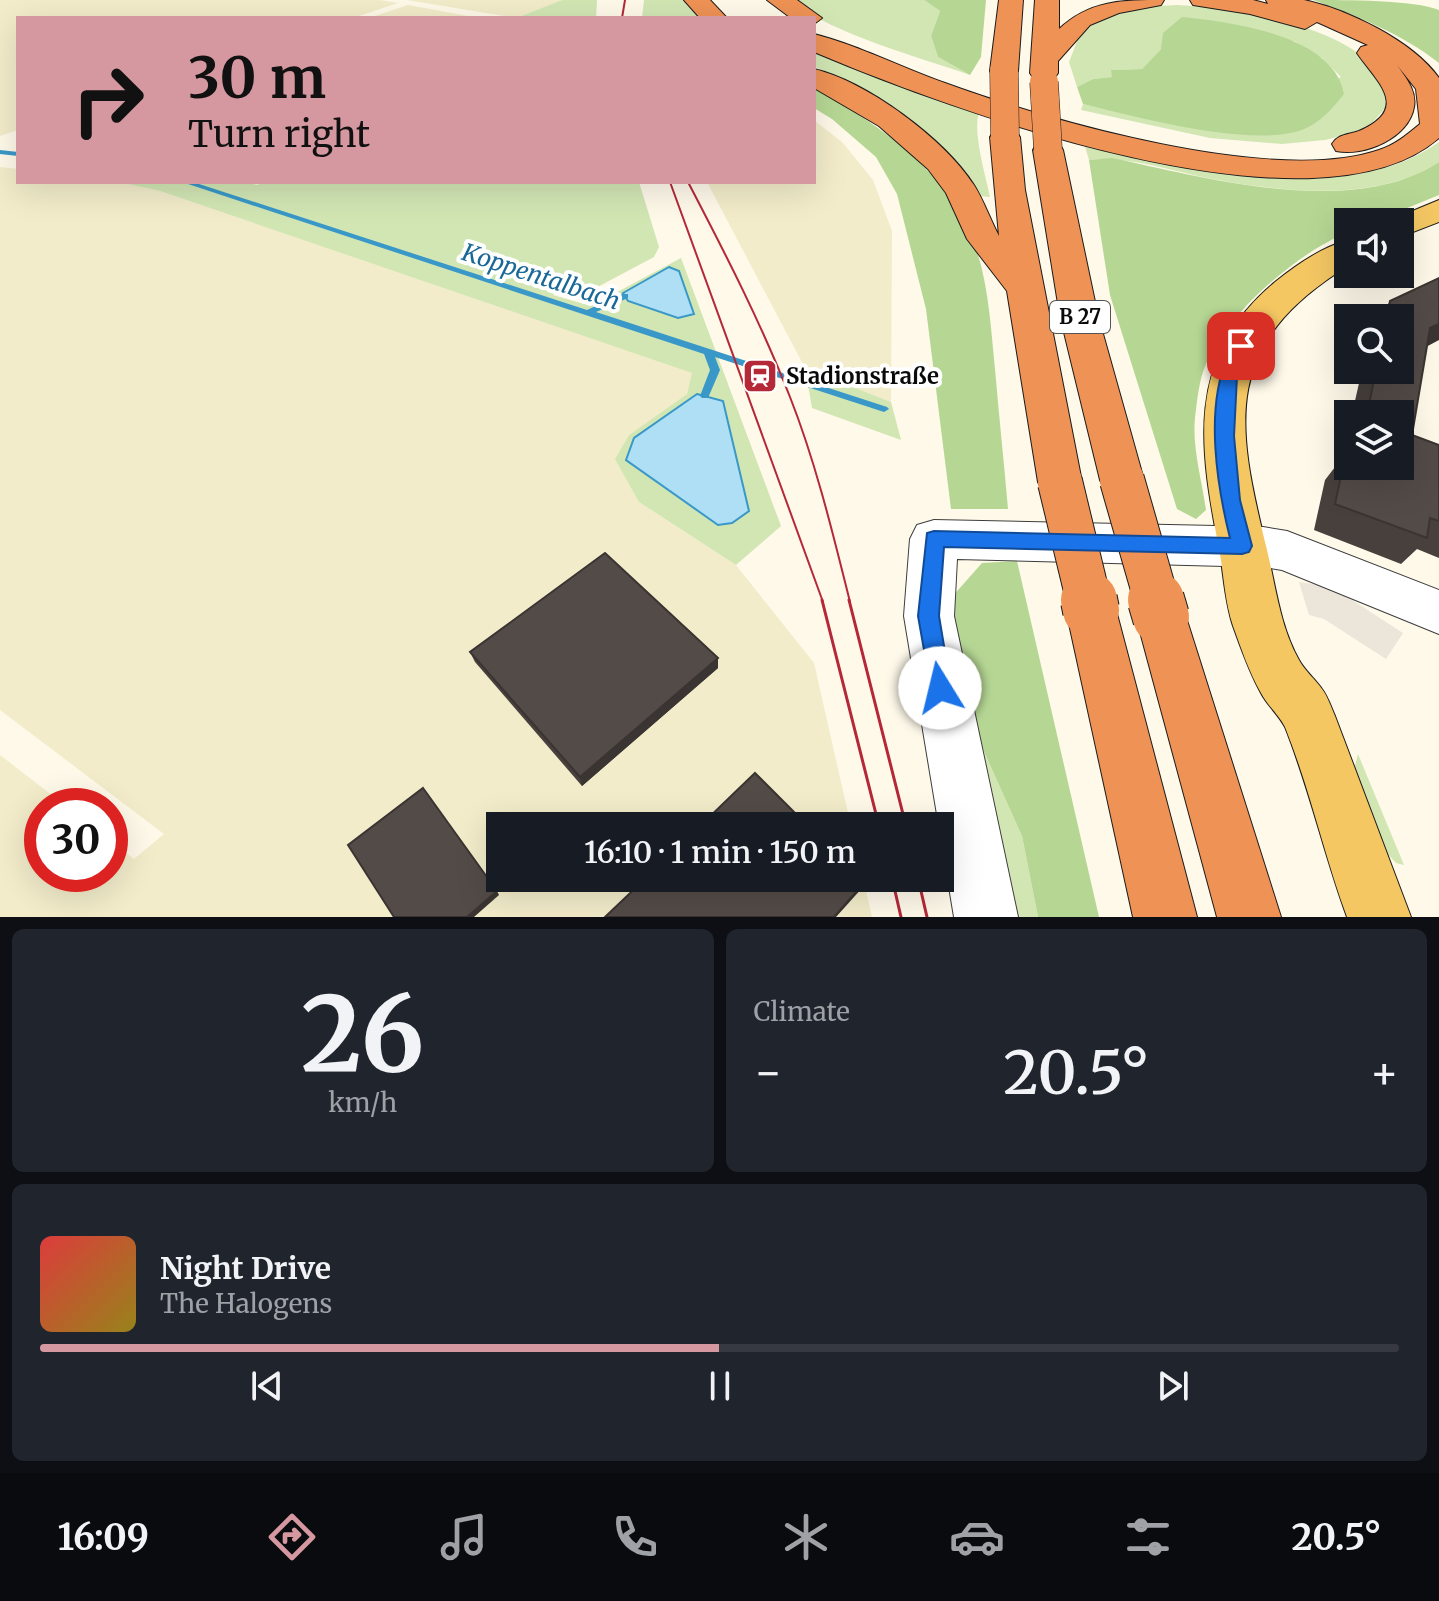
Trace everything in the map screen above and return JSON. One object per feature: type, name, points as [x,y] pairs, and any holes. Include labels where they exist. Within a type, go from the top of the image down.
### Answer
[{"type":"highway","points":[[696,0],[712,16]]},
{"type":"highway","name":"B 27","points":[[1011,0],[1004,71],[1009,190],[1060,482],[1165,917]]},
{"type":"highway","name":"B 27","points":[[1047,0],[1044,71],[1048,150],[1070,275],[1103,414],[1249,917]]},
{"type":"highway","points":[[1044,71],[1075,26],[1089,15],[1113,6],[1152,0]]},
{"type":"highway","points":[[816,21],[900,58],[1026,100],[1217,143],[1262,148],[1331,147],[1376,135],[1398,117],[1402,95],[1385,67],[1370,53],[1303,21],[1251,7],[1202,0]]},
{"type":"highway","points":[[816,43],[877,68],[1040,122],[1208,160],[1309,170],[1351,167],[1386,158],[1410,146],[1435,126],[1433,96],[1425,78],[1404,58],[1343,24],[1278,0]]},
{"type":"highway","points":[[770,10],[797,16]]},
{"type":"highway","points":[[816,78],[872,108],[914,138],[931,155],[953,178],[983,238],[1026,289]]},
{"type":"main road","points":[[1414,221],[1439,210]]},
{"type":"main road","points":[[1334,259],[1276,300],[1241,346],[1228,376],[1226,465],[1230,500],[1253,605],[1279,676],[1306,712],[1379,917]]},
{"type":"street","points":[[986,917],[929,616],[934,539],[1242,546],[1287,551],[1439,612]]},
{"type":"shaded area","points":[[0,0],[380,0],[398,3],[359,16],[16,16],[16,131],[0,136]]},
{"type":"shaded area","points":[[407,0],[562,0],[521,16]]},
{"type":"shaded area","points":[[408,5],[468,16],[375,16]]},
{"type":"shaded area","points":[[816,122],[843,143],[873,180],[892,231],[891,402],[805,368],[708,184],[816,184]]},
{"type":"shaded area","points":[[0,167],[16,169],[16,184],[127,184],[160,191],[693,373],[687,394],[629,435],[639,502],[736,565],[814,663],[848,812],[486,812],[486,892],[866,892],[872,917],[0,917],[0,755],[43,788],[24,788],[24,892],[128,892],[128,854],[134,859],[164,834],[128,807],[128,788],[103,788],[0,710]]},
{"type":"shaded area","points":[[1299,582],[1332,587],[1403,633],[1386,659],[1324,619],[1309,615]]},
{"type":"green space","points":[[562,0],[597,0],[596,16],[521,16]]},
{"type":"green space","points":[[644,0],[686,0],[697,16],[642,16]]},
{"type":"green space","points":[[788,0],[924,0],[940,11],[931,36],[938,57],[970,75],[853,34]]},
{"type":"green space","points":[[924,0],[986,0],[981,57],[970,75],[938,57],[931,36],[940,11]]},
{"type":"green space","points":[[1313,0],[1397,2],[1439,10],[1439,63],[1362,19]]},
{"type":"green space","points":[[1177,5],[1229,10],[1320,33],[1347,46],[1369,62],[1383,81],[1388,105],[1366,130],[1325,140],[1282,144],[1210,138],[1081,110],[1083,104],[1225,132],[1341,77],[1322,58],[1294,41],[1161,49],[1142,69],[1112,70],[1113,77],[1093,79],[1077,87],[1069,62],[1081,31],[1107,15],[1138,7]]},
{"type":"green space","points":[[1182,17],[1252,28],[1301,45],[1321,58],[1336,74],[1344,94],[1315,123],[1302,130],[1280,135],[1193,129],[1083,104],[1077,87],[1093,79],[1112,77],[1111,70],[1142,69],[1161,49],[1163,33]]},
{"type":"green space","points":[[816,49],[980,110],[978,140],[990,197],[977,196],[886,108],[816,67]]},
{"type":"green space","points":[[816,89],[878,128],[917,160],[950,198],[972,237],[983,274],[989,312],[1008,509],[951,509],[926,309],[897,194],[876,157],[816,109]]},
{"type":"green space","points":[[1083,140],[1285,177],[1326,177],[1385,168],[1403,162],[1439,142],[1439,162],[1413,176],[1384,184],[1322,191],[1289,190],[1130,161],[1089,160]]},
{"type":"green space","points":[[1112,158],[1234,183],[1322,191],[1365,188],[1404,179],[1439,162],[1439,195],[1407,208],[1334,208],[1334,239],[1307,255],[1266,287],[1247,305],[1216,344],[1202,377],[1195,418],[1196,452],[1206,510],[1196,519],[1177,509],[1110,295],[1089,160]]},
{"type":"green space","points":[[127,184],[640,184],[659,247],[654,257],[590,291],[562,285],[553,295],[591,306],[681,258],[781,526],[736,565],[639,502],[615,459],[629,435],[687,394],[692,373],[160,191]]},
{"type":"green space","points":[[805,368],[891,402],[901,440],[812,408]]},
{"type":"green space","points":[[1017,561],[1099,917],[1038,917],[1022,836],[976,734],[951,598],[982,563]]},
{"type":"green space","points":[[976,734],[1022,836],[1038,917],[1012,917]]},
{"type":"green space","points":[[1358,754],[1404,865],[1396,863],[1386,852],[1354,769]]},
{"type":"water","points":[[669,267],[679,271],[694,314],[678,318],[628,301],[623,293]]},
{"type":"water","points":[[697,394],[723,401],[749,511],[732,523],[718,525],[626,460],[634,438]]},
{"type":"building","points":[[1439,278],[1439,324],[1430,328],[1414,423],[1414,400],[1370,400],[1373,384],[1414,384],[1414,304],[1389,304],[1390,301]]},
{"type":"building","points":[[1414,436],[1439,445],[1439,521],[1430,518],[1427,538],[1335,504],[1340,480],[1414,480]]},
{"type":"building","points":[[605,553],[718,658],[580,777],[470,652]]},
{"type":"building","points":[[755,773],[794,812],[715,812]]},
{"type":"building","points":[[423,788],[486,876],[486,892],[496,892],[467,917],[394,917],[348,845]]},
{"type":"building","points":[[631,892],[856,892],[834,917],[605,917]]},
{"type":"waterway","name":"Koppentalbach","points":[[0,152],[16,154]]},
{"type":"waterway","name":"Koppentalbach","points":[[192,184],[588,313]]},
{"type":"waterway","points":[[588,313],[625,296]]},
{"type":"waterway","name":"Koppentalbach","points":[[588,313],[884,409]]},
{"type":"waterway","points":[[705,396],[715,370],[708,352]]},
{"type":"tram line","points":[[622,16],[625,0]]},
{"type":"tram line","points":[[671,184],[823,602]]},
{"type":"tram line","points":[[689,184],[755,315],[790,397],[816,473],[850,602]]},
{"type":"tram line","points":[[822,600],[875,812]]},
{"type":"tram line","points":[[849,600],[902,812]]},
{"type":"tram line","points":[[895,892],[901,917]]},
{"type":"tram line","points":[[921,892],[927,917]]},
{"type":"place","name":"Stadionstraße","points":[[760,376]]},
{"type":"route","points":[[940,688],[929,616],[934,539],[1242,546],[1230,500],[1225,436],[1228,376],[1241,346]]}]
